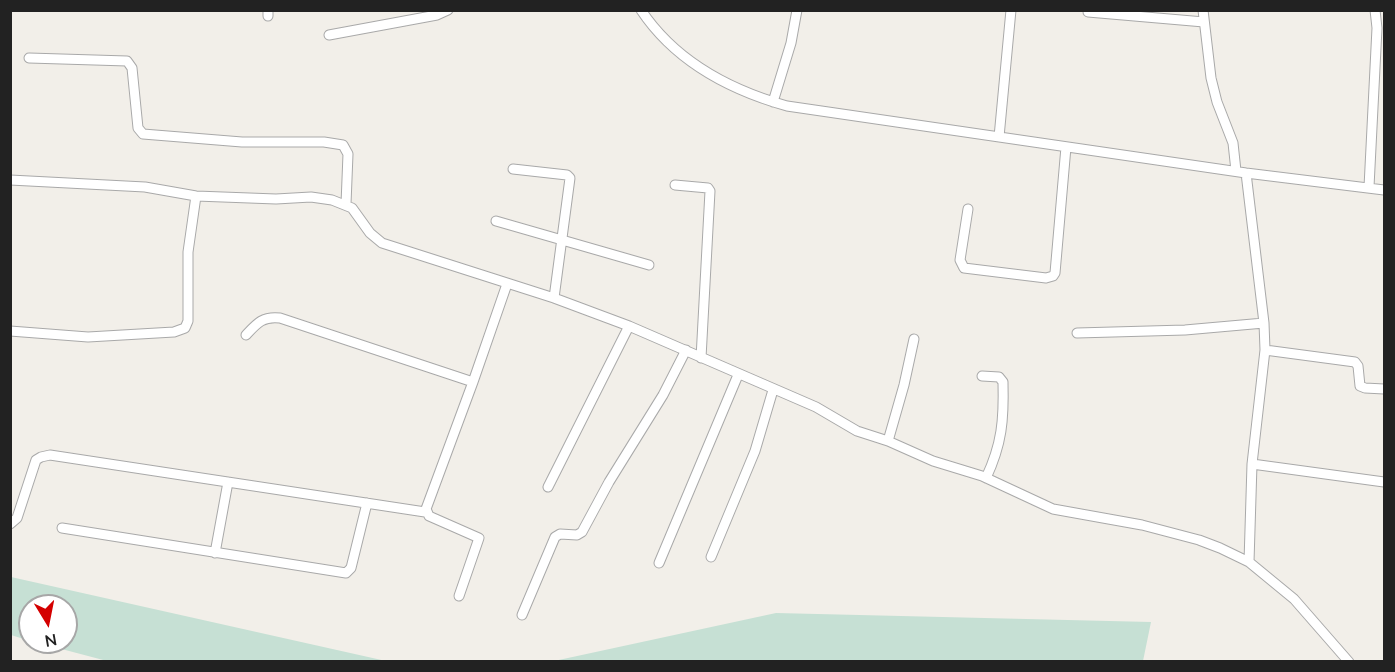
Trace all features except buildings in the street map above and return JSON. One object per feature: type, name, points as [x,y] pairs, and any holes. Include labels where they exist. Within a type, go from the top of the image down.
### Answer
[{"type":"street","points":[[329,35],[437,15],[448,10]]},
{"type":"street","points":[[641,10],[651,25],[675,50],[699,67],[721,81],[754,96],[787,106],[1246,173],[1384,190]]},
{"type":"street","points":[[773,102],[796,25],[797,10]]},
{"type":"street","points":[[999,137],[1011,10]]},
{"type":"street","points":[[1203,10],[1211,78],[1217,102],[1233,143],[1236,171]]},
{"type":"street","points":[[1369,188],[1377,28],[1375,10]]},
{"type":"street","points":[[1088,12],[1204,21]]},
{"type":"street","points":[[29,58],[127,61],[132,68],[138,128],[143,134],[242,142],[309,141],[343,145],[348,154],[346,204]]},
{"type":"street","points":[[968,209],[960,260],[964,268],[1046,278],[1053,276],[1066,147]]},
{"type":"street","points":[[513,169],[569,176],[571,182],[554,298]]},
{"type":"street","points":[[1246,173],[1265,350],[1252,464],[1249,562]]},
{"type":"street","points":[[10,180],[145,187],[196,196],[276,199],[311,197],[346,204],[382,243],[554,298],[629,326],[816,407],[857,431],[888,441],[933,461],[986,478],[1053,509],[1174,533],[1199,540],[1249,562],[1294,598],[1349,662]]},
{"type":"street","points":[[675,185],[708,188],[710,191],[701,358]]},
{"type":"street","points":[[10,331],[88,337],[174,332],[186,328],[188,321],[188,252],[196,196]]},
{"type":"street","points":[[496,221],[649,265]]},
{"type":"street","points":[[426,512],[507,284]]},
{"type":"street","points":[[246,335],[262,320],[271,317],[280,318],[473,382]]},
{"type":"street","points":[[1077,333],[1185,330],[1264,324]]},
{"type":"street","points":[[548,487],[629,326]]},
{"type":"street","points":[[888,441],[914,339]]},
{"type":"street","points":[[522,615],[555,537],[560,534],[577,535],[582,532],[609,482],[663,395],[686,350]]},
{"type":"street","points":[[1265,350],[1355,362],[1358,366],[1360,386],[1384,389]]},
{"type":"street","points":[[659,563],[738,375]]},
{"type":"street","points":[[981,376],[999,377],[1003,382],[1000,442],[997,455],[986,478]]},
{"type":"street","points":[[711,557],[755,451],[773,390]]},
{"type":"street","points":[[10,524],[16,518],[32,468],[41,457],[50,455],[426,512],[429,516],[479,538],[459,596]]},
{"type":"street","points":[[1252,464],[1384,482]]},
{"type":"street","points":[[215,553],[228,482]]},
{"type":"street","points":[[62,528],[346,573],[351,568],[367,503]]},
{"type":"green space","points":[[10,577],[386,661],[107,661],[78,653],[78,594],[18,594],[18,637],[11,635]]},
{"type":"green space","points":[[776,613],[1151,622],[1143,661],[554,661]]}]
